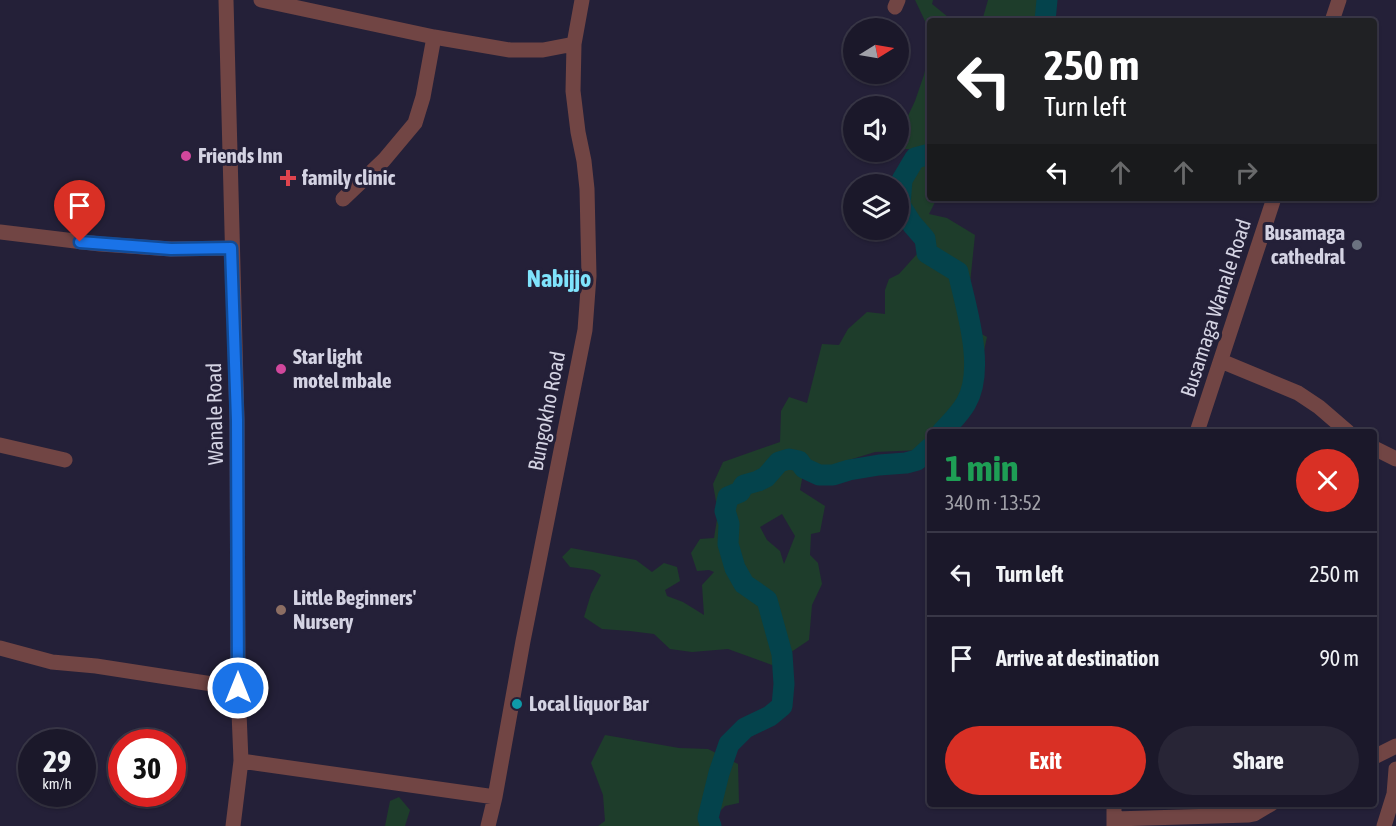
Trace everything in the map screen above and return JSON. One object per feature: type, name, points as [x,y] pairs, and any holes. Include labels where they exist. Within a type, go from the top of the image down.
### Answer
[{"type":"street","name":"Wanale Road","points":[[226,0],[237,420],[238,688],[241,761],[233,826]]},
{"type":"street","points":[[261,0],[434,37],[510,50],[543,50],[574,44]]},
{"type":"street","name":"Bungokho Road","points":[[488,826],[585,330],[589,276],[587,189],[573,91],[574,44],[582,0]]},
{"type":"street","points":[[1333,18],[1339,0]]},
{"type":"street","points":[[343,199],[384,160],[415,123],[423,97],[434,37]]},
{"type":"street","name":"Busamaga Wanale Road","points":[[1198,429],[1273,201]]},
{"type":"street","points":[[0,232],[100,244],[171,249],[231,248]]},
{"type":"street","points":[[1221,361],[1298,393],[1345,429]]},
{"type":"street","points":[[0,445],[65,460]]},
{"type":"street","points":[[1377,450],[1396,459]]},
{"type":"street","points":[[0,648],[52,662],[96,666],[238,688]]},
{"type":"street","points":[[1377,756],[1396,746]]},
{"type":"street","points":[[241,761],[495,797]]},
{"type":"street","points":[[1384,826],[1394,794],[1396,769]]},
{"type":"street","points":[[1114,816],[1249,815],[1266,807]]},
{"type":"green space","points":[[915,0],[933,0],[932,4],[949,18],[927,18],[927,29]]},
{"type":"green space","points":[[988,0],[1038,0],[1044,18],[983,18]]},
{"type":"green space","points":[[927,60],[927,149],[909,149],[909,114]]},
{"type":"green space","points":[[927,158],[927,201],[936,201],[929,214],[947,218],[975,235],[969,293],[963,324],[987,337],[975,392],[968,408],[952,429],[927,429],[927,447],[922,450],[875,452],[803,474],[800,490],[825,506],[820,532],[811,534],[810,555],[818,563],[822,584],[812,605],[809,640],[772,665],[728,649],[692,652],[670,649],[654,634],[602,629],[584,617],[591,594],[601,575],[593,570],[570,567],[562,557],[571,548],[636,560],[652,572],[664,563],[677,567],[680,581],[665,590],[667,596],[683,602],[704,615],[702,585],[714,572],[697,571],[691,553],[700,539],[714,538],[718,513],[713,484],[723,462],[780,442],[781,411],[789,397],[807,403],[822,344],[839,345],[848,329],[867,312],[885,314],[885,290],[889,279],[899,274],[917,254],[919,238],[909,226],[909,174],[900,174],[904,163],[920,162]],"holes":[[[782,514],[795,536],[784,564],[780,551],[767,540],[760,527]]]},
{"type":"green space","points":[[605,735],[679,748],[708,749],[738,764],[739,803],[725,806],[714,817],[715,826],[598,826],[605,821],[603,795],[591,763]]},
{"type":"green space","points":[[399,797],[410,810],[405,826],[385,826],[390,801]]},
{"type":"waterway","points":[[1045,18],[1047,0]]},
{"type":"waterway","points":[[927,155],[915,158],[902,180],[900,205],[925,239],[927,253],[958,272],[969,320],[974,356],[972,389],[958,415],[945,429]]},
{"type":"waterway","points":[[711,826],[708,818],[729,744],[745,728],[770,716],[782,706],[784,684],[782,654],[767,600],[744,584],[735,568],[728,544],[729,524],[725,511],[728,497],[740,492],[744,485],[766,477],[779,462],[789,459],[799,461],[804,468],[819,475],[833,475],[879,465],[906,463],[917,460],[927,451]]},
{"type":"place","name":"Friends Inn","points":[[186,156]]},
{"type":"place","name":"family clinic","points":[[288,178]]},
{"type":"place","name":"Busamaga cathedral","points":[[1357,245]]},
{"type":"place","name":"Star light motel mbale","points":[[281,369]]},
{"type":"place","name":"Little Beginners' Nursery","points":[[281,610]]},
{"type":"place","name":"Local liquor Bar","points":[[517,704]]},
{"type":"district","name":"Nabijjo","points":[[559,279]]},
{"type":"route","points":[[80,242],[171,249],[231,248],[237,420],[238,688]]}]
